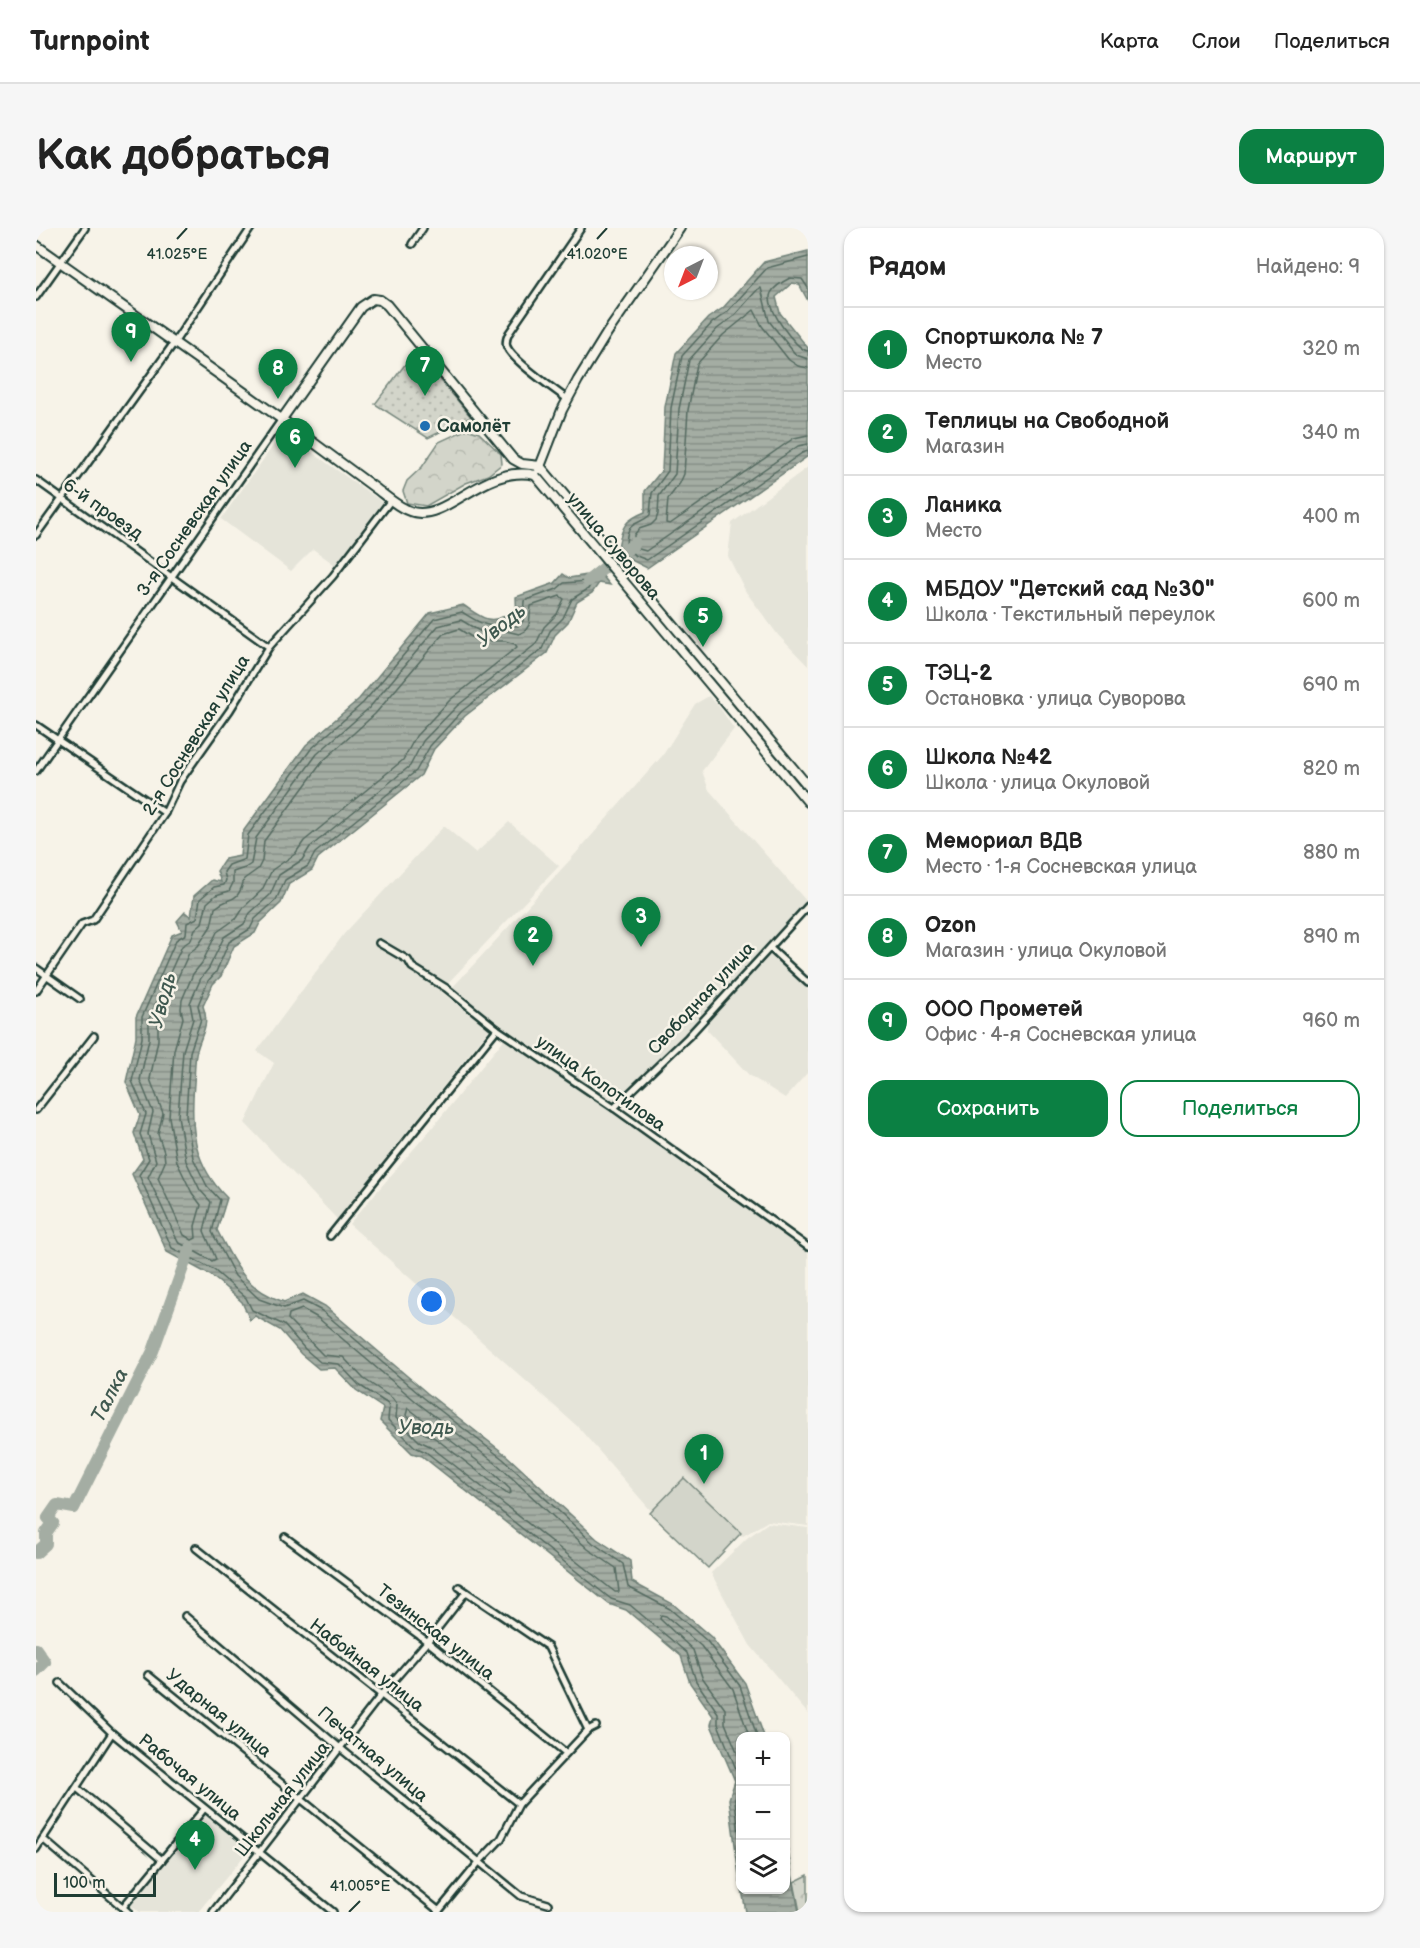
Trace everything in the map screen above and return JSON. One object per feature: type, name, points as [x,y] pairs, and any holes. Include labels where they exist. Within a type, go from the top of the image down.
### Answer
[{"type":"main road","points":[[36,245],[391,500],[412,512],[428,514],[500,476],[514,473],[535,475],[567,399],[607,333],[680,228]]},
{"type":"main road","name":"3-я Сосневская улица","points":[[282,420],[361,308],[373,299],[380,300],[387,305],[513,459],[522,464],[540,466]]},
{"type":"main road","name":"улица Суворова","points":[[540,466],[808,786]]},
{"type":"main road","name":"улица Суворова","points":[[535,475],[808,802]]},
{"type":"main road","points":[[711,687],[720,680]]},
{"type":"street","points":[[36,297],[85,228]]},
{"type":"street","points":[[36,535],[174,343],[251,228]]},
{"type":"street","points":[[411,244],[423,228]]},
{"type":"street","points":[[567,399],[526,368],[507,346],[506,340],[582,228]]},
{"type":"street","name":"3-я Сосневская улица","points":[[36,771],[171,575],[282,420]]},
{"type":"street","name":"6-й проезд","points":[[36,480],[269,646]]},
{"type":"street","name":"2-я Сосневская улица","points":[[36,991],[82,924],[93,920],[165,813],[180,781],[230,710],[269,646],[333,576],[391,500]]},
{"type":"street","points":[[36,725],[165,813]]},
{"type":"street","name":"Свободная улица","points":[[614,1108],[688,1037],[808,906]]},
{"type":"street","name":"улица Колотилова","points":[[379,943],[408,960],[412,967],[446,988],[498,1029],[614,1108],[808,1247]]},
{"type":"street","points":[[770,948],[808,983]]},
{"type":"street","points":[[36,968],[80,999]]},
{"type":"street","points":[[330,1236],[498,1029]]},
{"type":"street","points":[[36,1110],[94,1036]]},
{"type":"street","name":"Тезинская улица","points":[[285,1537],[427,1642],[566,1754]]},
{"type":"street","name":"Набойная улица","points":[[196,1548],[519,1804]]},
{"type":"street","points":[[459,1587],[548,1647],[588,1730]]},
{"type":"street","name":"Школьная улица","points":[[213,1912],[381,1695],[466,1592]]},
{"type":"street","name":"Печатная улица","points":[[185,1616],[340,1748],[521,1896],[548,1904]]},
{"type":"street","name":"Ударная улица","points":[[148,1676],[302,1799],[438,1912]]},
{"type":"street","name":"Рабочая улица","points":[[60,1683],[112,1733],[333,1912]]},
{"type":"street","points":[[438,1912],[501,1839],[519,1804],[588,1730],[596,1726]]},
{"type":"street","points":[[36,1849],[112,1733]]},
{"type":"street","points":[[77,1788],[162,1860]]},
{"type":"street","points":[[123,1907],[204,1809]]},
{"type":"street","points":[[43,1839],[128,1912]]},
{"type":"shaded area","points":[[283,432],[385,504],[335,565],[313,549],[291,571],[221,519]]},
{"type":"shaded area","points":[[808,467],[808,666],[778,635],[746,592],[728,556],[732,523]]},
{"type":"shaded area","points":[[709,696],[734,729],[702,771],[709,790],[808,903],[685,1035],[614,1104],[503,1028],[452,988],[663,755],[695,704]]},
{"type":"shaded area","points":[[509,822],[559,866],[445,986],[420,973],[418,975],[490,1028],[337,1219],[245,1123],[274,1063],[257,1051],[344,934],[444,826],[476,853]]},
{"type":"shaded area","points":[[770,954],[808,988],[808,1072],[785,1098],[749,1075],[707,1030],[708,1020]]},
{"type":"shaded area","points":[[506,1037],[701,1171],[808,1249],[808,1526],[768,1521],[743,1536],[701,1516],[653,1513],[577,1426],[349,1224]]},
{"type":"shaded area","points":[[768,1523],[808,1528],[808,1714],[750,1645],[711,1573],[747,1538]]},
{"type":"shaded area","points":[[203,1813],[248,1851],[198,1912],[139,1912],[129,1904]]},
{"type":"green space","points":[[416,350],[471,417],[428,438],[375,404]]},
{"type":"green space","points":[[467,429],[479,433],[501,454],[502,464],[488,475],[466,483],[426,506],[407,503],[403,491],[407,481],[422,467],[439,442]]},
{"type":"green space","points":[[684,1478],[741,1533],[708,1568],[650,1513]]},
{"type":"green space","points":[[808,1875],[808,1912],[800,1912],[794,1882]]},
{"type":"water","points":[[808,251],[808,301],[799,284],[792,283],[776,297],[780,313],[808,348],[808,456],[647,568],[631,560],[618,547],[619,540],[629,521],[645,512],[645,491],[662,470],[665,407],[676,353],[708,318],[723,308],[764,262]]},
{"type":"water","points":[[596,568],[610,585],[599,583],[592,593],[577,602],[568,622],[555,635],[547,653],[465,716],[434,749],[421,775],[318,858],[312,870],[289,884],[281,903],[260,923],[255,933],[234,946],[221,976],[213,984],[203,1006],[206,1018],[195,1058],[194,1130],[196,1145],[207,1172],[227,1198],[217,1230],[236,1265],[250,1282],[270,1296],[284,1302],[303,1294],[325,1306],[427,1393],[506,1455],[597,1539],[630,1561],[632,1582],[673,1604],[711,1637],[745,1683],[763,1732],[736,1732],[736,1852],[729,1799],[735,1781],[711,1725],[713,1716],[690,1683],[681,1656],[626,1610],[609,1604],[422,1456],[412,1453],[380,1421],[383,1408],[356,1390],[335,1368],[319,1369],[301,1354],[280,1330],[255,1316],[250,1320],[242,1302],[210,1275],[167,1252],[132,1174],[143,1159],[134,1133],[140,1115],[126,1082],[136,1037],[136,1017],[172,935],[182,931],[177,921],[185,912],[191,917],[194,896],[212,880],[221,882],[217,871],[225,859],[240,856],[242,833],[306,745],[359,699],[430,613],[463,605],[485,618],[501,618],[508,614],[517,622],[516,597],[555,583],[563,574],[569,578],[587,575]]},
{"type":"water","points":[[790,1863],[799,1912],[746,1912],[743,1894],[790,1894]]},
{"type":"waterway","name":"Уводь","points":[[588,581],[635,543]]},
{"type":"waterway","name":"Талка","points":[[36,1553],[46,1544],[46,1533],[53,1523],[48,1518],[57,1505],[74,1508],[153,1351],[190,1248]]},
{"type":"waterway","name":"Талка","points":[[36,1649],[45,1662],[36,1671]]},
{"type":"place","name":"ООО Прометей","points":[[131,362]]},
{"type":"place","name":"Мемориал ВДВ","points":[[425,396]]},
{"type":"place","name":"Ozon","points":[[278,399]]},
{"type":"place","name":"Самолёт","points":[[425,426]]},
{"type":"place","name":"Школа №42","points":[[295,468]]},
{"type":"place","name":"ТЭЦ-2","points":[[703,647]]},
{"type":"place","name":"Ланика","points":[[641,947]]},
{"type":"place","name":"Теплицы на Свободной","points":[[533,966]]},
{"type":"place","name":"Спортшкола № 7","points":[[704,1484]]},
{"type":"place","name":"МБДОУ \"Детский сад №30\"","points":[[195,1870]]}]
